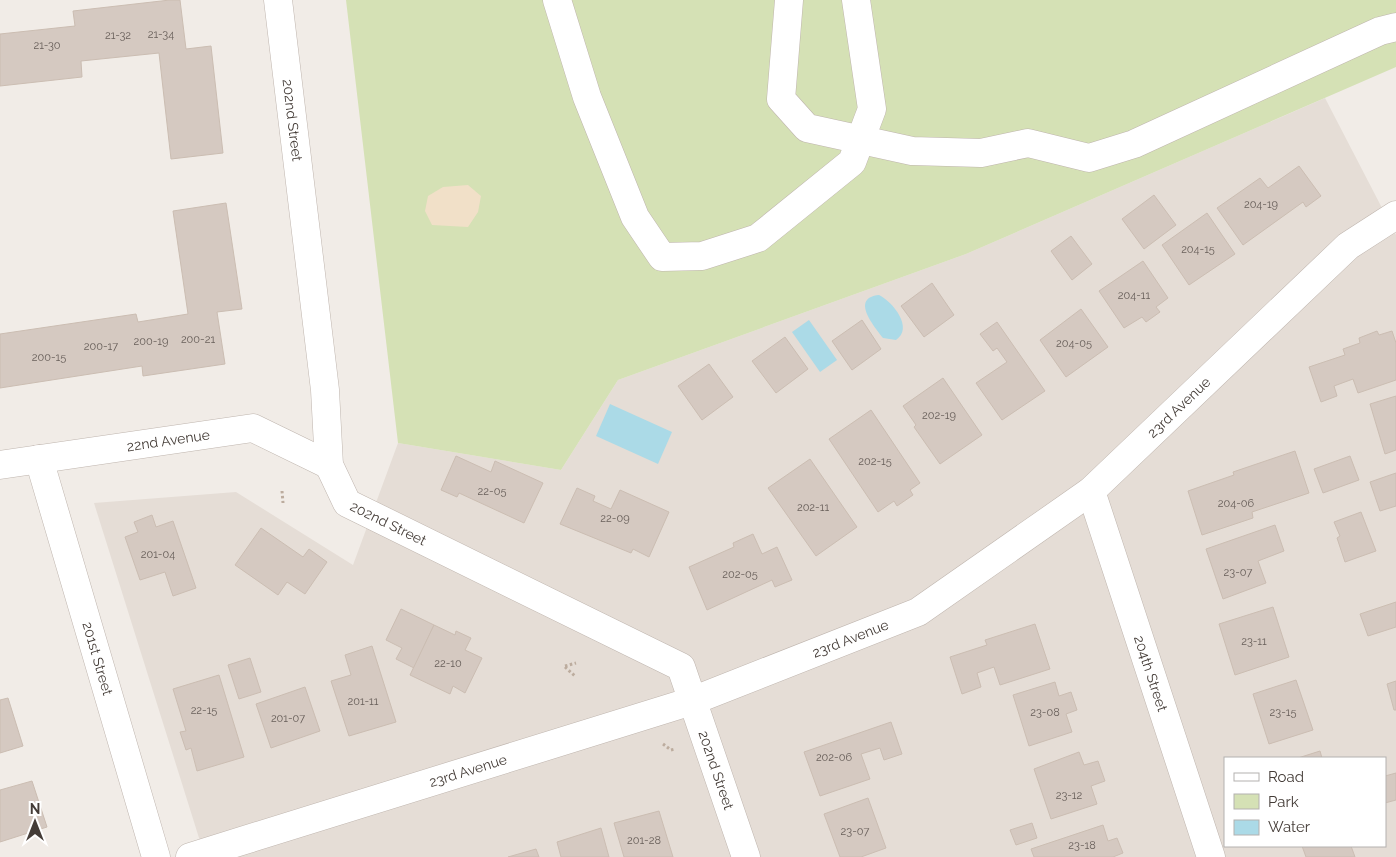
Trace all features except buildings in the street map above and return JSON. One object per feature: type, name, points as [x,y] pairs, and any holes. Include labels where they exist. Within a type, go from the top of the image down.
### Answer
[{"type":"street","name":"202nd Street","points":[[278,0],[325,390],[329,465],[348,503],[681,667],[746,857]]},
{"type":"street","points":[[557,0],[587,97],[635,217],[662,258],[702,256],[758,238],[852,162],[872,109],[856,0]]},
{"type":"street","points":[[789,0],[782,100],[807,128],[912,151],[981,153],[1028,143],[1089,158],[1134,144],[1380,31],[1396,27]]},
{"type":"street","name":"23rd Avenue","points":[[190,857],[692,701],[918,612],[1091,491],[1348,246],[1396,214]]},
{"type":"street","name":"22nd Avenue","points":[[0,465],[253,428],[329,465]]},
{"type":"street","name":"201st Street","points":[[39,459],[156,857]]},
{"type":"street","name":"204th Street","points":[[1091,491],[1211,857]]},
{"type":"path","points":[[282,491],[283,502]]},
{"type":"path","points":[[576,663],[565,667],[576,677]]},
{"type":"path","points":[[662,744],[671,750]]},
{"type":"shaded area","points":[[1325,98],[1396,235],[1396,857],[205,857],[94,503],[236,492],[353,565],[398,443],[561,470],[618,380],[966,254]]},
{"type":"green space","points":[[346,0],[1396,0],[1396,67],[966,254],[618,380],[561,470],[398,443]]},
{"type":"sand","points":[[468,185],[481,196],[478,212],[468,227],[432,225],[425,211],[428,196],[443,187]]},
{"type":"water","points":[[879,295],[890,303],[900,316],[903,329],[901,335],[896,340],[883,338],[874,327],[867,313],[866,301],[870,297]]},
{"type":"water","points":[[809,320],[837,360],[820,372],[792,332]]},
{"type":"water","points":[[610,404],[672,432],[658,464],[596,436]]}]
